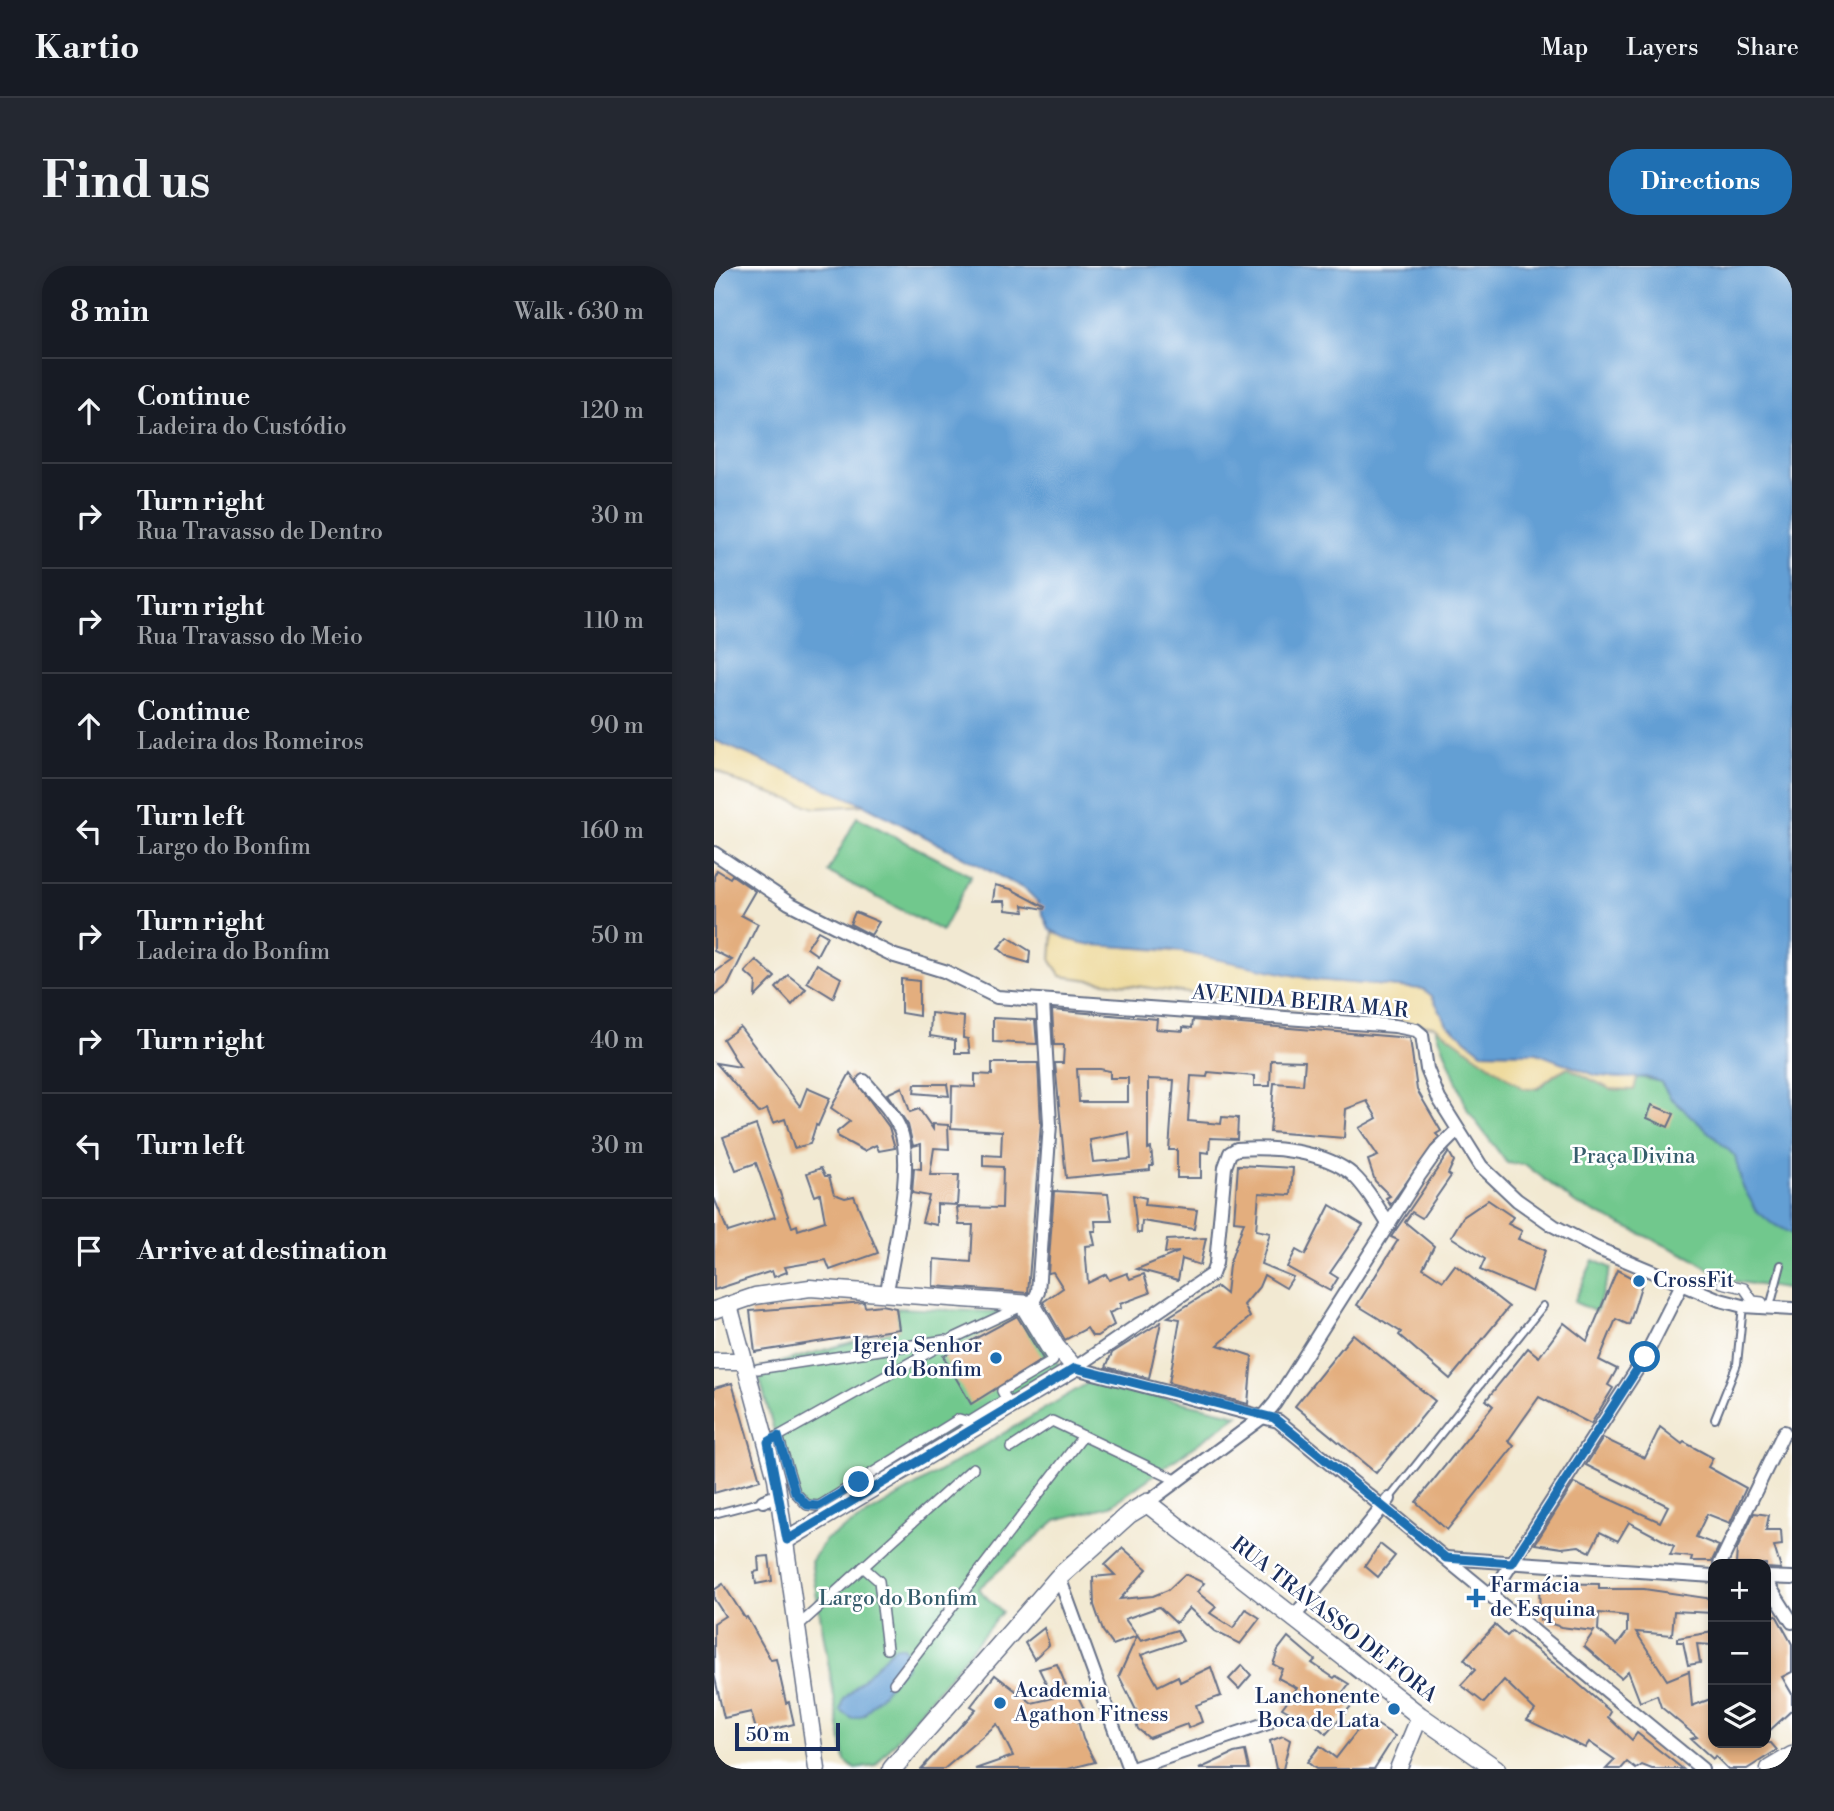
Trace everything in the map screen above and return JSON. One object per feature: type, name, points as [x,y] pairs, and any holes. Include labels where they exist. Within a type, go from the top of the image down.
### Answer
[{"type":"main road","points":[[892,1769],[1059,1577],[1129,1514],[1147,1503]]},
{"type":"main road","name":"RUA TRAVASSO DE FORA","points":[[1147,1503],[1420,1716],[1496,1769]]},
{"type":"main road","points":[[1770,1769],[1792,1756]]},
{"type":"street","name":"AVENIDA BEIRA MAR","points":[[714,853],[789,903],[895,957],[930,966],[997,997],[1382,1025],[1416,1030],[1425,1041],[1432,1084],[1458,1130],[1481,1166],[1517,1200],[1554,1226],[1596,1248],[1682,1284],[1743,1306],[1769,1309],[1792,1306]]},
{"type":"street","points":[[1032,1304],[1038,1292],[1050,1124],[1044,1002]]},
{"type":"street","points":[[864,1081],[892,1115],[901,1131],[904,1149],[905,1171],[887,1292]]},
{"type":"street","points":[[1147,1503],[1264,1416],[1436,1152],[1458,1130]]},
{"type":"street","points":[[787,1540],[1075,1368],[1212,1274],[1216,1263],[1225,1167],[1230,1153],[1237,1149],[1303,1154],[1339,1166],[1363,1186],[1389,1224]]},
{"type":"street","points":[[1722,1283],[1744,1288],[1753,1301],[1792,1306]]},
{"type":"street","points":[[1492,1594],[1645,1357],[1682,1284]]},
{"type":"street","points":[[773,1439],[954,1338],[1020,1307],[1053,1361],[1002,1391],[1006,1399],[969,1422],[959,1419],[819,1506],[807,1505],[795,1492],[773,1439],[750,1365],[722,1308],[755,1296],[797,1289],[887,1292],[1032,1304]]},
{"type":"street","points":[[1032,1304],[1056,1346],[1075,1368],[1278,1420],[1385,1502],[1446,1558],[1702,1769]]},
{"type":"street","points":[[714,1361],[750,1365],[954,1338]]},
{"type":"street","points":[[1011,1448],[1052,1421],[1178,1480]]},
{"type":"street","points":[[1722,1559],[1784,1432]]},
{"type":"street","points":[[894,1683],[1083,1436]]},
{"type":"street","points":[[773,1439],[817,1769]]},
{"type":"street","points":[[798,1626],[973,1468]]},
{"type":"street","points":[[763,1501],[779,1495]]},
{"type":"street","points":[[1293,1618],[1385,1502]]},
{"type":"street","points":[[1446,1558],[1708,1576]]},
{"type":"street","points":[[863,1567],[879,1581],[887,1649]]},
{"type":"street","points":[[1059,1577],[1130,1769],[1268,1723]]},
{"type":"street","points":[[1771,1579],[1792,1578]]},
{"type":"street","points":[[1771,1587],[1792,1622]]},
{"type":"street","points":[[1398,1769],[1420,1716]]},
{"type":"lane","points":[[1769,1309],[1781,1265]]},
{"type":"lane","points":[[1715,1419],[1737,1364],[1743,1306]]},
{"type":"lane","points":[[1385,1502],[1543,1307]]},
{"type":"lane","points":[[714,1514],[763,1501]]},
{"type":"green space","points":[[857,817],[971,876],[942,931],[828,872]]},
{"type":"green space","name":"Praça Divina","points":[[1435,1026],[1537,1089],[1561,1070],[1569,1068],[1610,1089],[1634,1090],[1637,1077],[1661,1082],[1670,1097],[1792,1204],[1792,1290],[1726,1280],[1690,1257],[1575,1203],[1526,1165],[1507,1163],[1468,1111]]},
{"type":"green space","points":[[1593,1260],[1611,1268],[1596,1312],[1574,1302]]},
{"type":"green space","points":[[896,1308],[1026,1313],[1060,1367],[822,1510],[802,1507],[790,1489],[757,1369],[898,1329]]},
{"type":"green space","name":"Largo do Bonfim","points":[[1091,1381],[1238,1415],[1110,1506],[1056,1520],[978,1589],[1002,1612],[875,1766],[855,1769],[845,1761],[811,1562],[825,1540]]},
{"type":"sand","points":[[714,740],[865,805],[815,808],[737,782],[714,769]]},
{"type":"sand","points":[[1053,932],[1081,943],[1191,953],[1316,980],[1423,989],[1432,996],[1447,1024],[1482,1052],[1537,1053],[1595,1075],[1637,1077],[1634,1090],[1610,1089],[1569,1068],[1536,1088],[1522,1088],[1435,1026],[1061,976],[1051,961]]},
{"type":"water","points":[[714,266],[1792,266],[1792,1234],[1771,1223],[1756,1210],[1742,1185],[1735,1156],[1670,1097],[1661,1082],[1646,1077],[1617,1078],[1595,1075],[1537,1053],[1482,1052],[1447,1024],[1432,996],[1423,989],[1316,980],[1172,950],[1092,945],[1070,940],[1049,929],[1038,902],[1026,890],[865,805],[714,740]]},
{"type":"water","points":[[894,1647],[903,1647],[908,1655],[906,1666],[863,1716],[852,1719],[841,1711],[844,1699]]},
{"type":"building","points":[[717,870],[730,878],[732,875],[755,891],[741,915],[758,924],[728,985],[714,996],[714,973],[732,960],[714,951],[714,876]]},
{"type":"building","points":[[995,885],[1011,889],[1045,907],[1023,905],[1024,912],[1006,910],[1005,901],[993,901]]},
{"type":"building","points":[[855,912],[879,922],[871,935],[850,924]]},
{"type":"building","points":[[818,931],[827,936],[817,955],[807,948]]},
{"type":"building","points":[[1008,937],[1030,951],[1029,963],[1009,957],[998,948]]},
{"type":"building","points":[[756,960],[775,977],[755,997],[756,982],[745,972]]},
{"type":"building","points":[[817,964],[841,978],[833,998],[807,982]]},
{"type":"building","points":[[788,975],[806,989],[792,1005],[776,988]]},
{"type":"building","points":[[901,979],[919,981],[919,1016],[901,1013]]},
{"type":"building","points":[[1052,1010],[1157,1019],[1156,1029],[1183,1031],[1183,1027],[1192,1028],[1193,1020],[1410,1038],[1417,1090],[1441,1131],[1436,1134],[1439,1137],[1390,1205],[1386,1198],[1390,1196],[1375,1181],[1368,1160],[1378,1156],[1359,1128],[1377,1118],[1367,1101],[1346,1109],[1344,1138],[1270,1132],[1274,1083],[1303,1085],[1305,1061],[1271,1060],[1270,1086],[1254,1086],[1254,1076],[1208,1072],[1207,1077],[1191,1076],[1188,1121],[1221,1124],[1222,1117],[1238,1118],[1237,1139],[1210,1138],[1209,1153],[1201,1152],[1201,1178],[1177,1178],[1177,1150],[1169,1150],[1174,1080],[1148,1079],[1148,1149],[1151,1148],[1153,1166],[1150,1166],[1150,1170],[1066,1178],[1055,1063],[1063,1063],[1064,1045],[1054,1045]],"holes":[[[1077,1069],[1100,1069],[1110,1071],[1110,1078],[1128,1078],[1128,1102],[1079,1102]],[[1129,1133],[1131,1159],[1093,1162],[1090,1140]]]},
{"type":"building","points":[[931,1013],[964,1017],[963,1038],[968,1039],[970,1053],[955,1053],[955,1040],[930,1036]]},
{"type":"building","points":[[993,1018],[1035,1020],[1037,1044],[993,1042]]},
{"type":"building","points":[[740,1027],[800,1106],[807,1088],[830,1098],[810,1144],[794,1148],[785,1119],[773,1123],[767,1109],[759,1113],[716,1063],[740,1067],[723,1039]]},
{"type":"building","points":[[992,1063],[1038,1063],[1041,1124],[1028,1293],[933,1286],[934,1259],[971,1262],[973,1225],[959,1225],[957,1207],[1002,1208],[1003,1167],[983,1166],[983,1155],[1001,1156],[1002,1131],[951,1128],[952,1086],[975,1087],[975,1074],[992,1075]]},
{"type":"building","points":[[850,1073],[889,1127],[895,1148],[879,1151],[876,1145],[864,1151],[838,1137],[837,1132],[850,1121],[831,1108]]},
{"type":"building","points":[[915,1084],[947,1084],[949,1096],[914,1093]]},
{"type":"building","points":[[902,1087],[910,1112],[919,1109],[933,1129],[933,1124],[948,1125],[949,1149],[934,1148],[930,1175],[959,1175],[957,1205],[937,1204],[937,1225],[922,1222],[929,1196],[912,1193],[914,1168],[921,1169],[921,1144],[913,1146],[908,1125],[887,1094]]},
{"type":"building","points":[[1652,1105],[1674,1114],[1668,1127],[1647,1118]]},
{"type":"building","points":[[756,1125],[792,1227],[797,1225],[798,1230],[825,1221],[820,1194],[815,1196],[807,1173],[821,1168],[825,1176],[829,1176],[834,1194],[845,1198],[854,1196],[878,1253],[830,1270],[826,1260],[785,1267],[787,1272],[774,1277],[772,1271],[714,1290],[714,1198],[728,1232],[775,1217],[756,1163],[736,1170],[723,1137]]},
{"type":"building","points":[[1449,1152],[1454,1161],[1448,1174],[1451,1176],[1422,1218],[1412,1212],[1405,1222],[1434,1246],[1423,1268],[1443,1281],[1455,1265],[1509,1307],[1450,1379],[1399,1335],[1401,1332],[1357,1305],[1398,1240],[1391,1237]]},
{"type":"building","points":[[1238,1165],[1293,1168],[1291,1195],[1259,1193],[1256,1230],[1270,1233],[1261,1264],[1293,1277],[1286,1288],[1264,1275],[1259,1287],[1244,1305],[1250,1317],[1218,1345],[1252,1356],[1248,1404],[1169,1383],[1180,1319],[1168,1317],[1217,1287],[1226,1294],[1229,1265],[1244,1222],[1234,1221]]},
{"type":"building","points":[[1054,1191],[1108,1194],[1112,1221],[1095,1221],[1096,1231],[1092,1231],[1095,1245],[1085,1246],[1088,1283],[1106,1274],[1109,1280],[1127,1273],[1130,1279],[1144,1274],[1150,1293],[1120,1304],[1121,1308],[1109,1313],[1114,1325],[1097,1336],[1092,1336],[1087,1328],[1065,1340],[1043,1302],[1063,1288],[1053,1272],[1048,1273]]},
{"type":"building","points":[[1133,1195],[1146,1198],[1145,1205],[1197,1210],[1194,1229],[1142,1221],[1141,1233],[1137,1233]]},
{"type":"building","points":[[1488,1200],[1513,1217],[1508,1224],[1522,1231],[1518,1239],[1545,1250],[1532,1292],[1480,1270],[1485,1259],[1451,1237],[1463,1217]]},
{"type":"building","points":[[1330,1205],[1363,1225],[1330,1273],[1338,1278],[1330,1291],[1287,1267],[1296,1250],[1305,1255]]},
{"type":"building","points":[[1206,1238],[1200,1265],[1182,1259],[1178,1280],[1137,1269],[1179,1252],[1165,1253],[1167,1240]]},
{"type":"building","points":[[1617,1270],[1642,1283],[1629,1325],[1616,1319],[1599,1360],[1617,1369],[1608,1385],[1613,1388],[1591,1424],[1539,1397],[1508,1441],[1514,1446],[1447,1530],[1416,1502],[1493,1406],[1486,1400],[1528,1348],[1539,1357],[1564,1323],[1587,1341]]},
{"type":"building","points":[[864,1302],[865,1307],[881,1305],[896,1308],[899,1329],[755,1352],[750,1311]]},
{"type":"building","name":"Igreja Senhor do Bonfim","points":[[1017,1316],[1043,1359],[971,1404],[943,1356]]},
{"type":"building","points":[[1161,1322],[1149,1378],[1106,1367],[1112,1353]]},
{"type":"building","points":[[1353,1334],[1435,1401],[1376,1473],[1295,1406]]},
{"type":"building","points":[[732,1383],[760,1480],[714,1493],[714,1388]]},
{"type":"building","points":[[1660,1427],[1682,1444],[1684,1442],[1713,1458],[1708,1467],[1746,1488],[1730,1523],[1707,1514],[1696,1537],[1719,1546],[1713,1559],[1691,1561],[1692,1557],[1670,1555],[1674,1546],[1629,1522],[1618,1541],[1600,1532],[1590,1552],[1579,1546],[1562,1548],[1535,1544],[1574,1483],[1660,1522],[1668,1506],[1586,1465],[1603,1438],[1645,1458]]},
{"type":"building","points":[[1754,1513],[1769,1515],[1766,1530],[1781,1530],[1782,1545],[1774,1546],[1781,1569],[1771,1568],[1771,1559],[1736,1559],[1737,1549]]},
{"type":"building","points":[[1380,1544],[1395,1556],[1378,1577],[1365,1566]]},
{"type":"building","points":[[1123,1548],[1147,1569],[1120,1599],[1153,1596],[1168,1590],[1185,1574],[1204,1583],[1197,1592],[1216,1607],[1210,1613],[1233,1628],[1246,1609],[1260,1618],[1240,1644],[1214,1631],[1189,1608],[1176,1623],[1159,1607],[1125,1619],[1141,1641],[1177,1630],[1183,1641],[1141,1655],[1158,1686],[1178,1676],[1180,1682],[1211,1667],[1221,1696],[1196,1705],[1202,1722],[1188,1728],[1187,1724],[1149,1738],[1138,1729],[1135,1720],[1140,1718],[1119,1676],[1137,1636],[1113,1645],[1103,1631],[1094,1605],[1093,1577],[1115,1575],[1105,1565]]},
{"type":"building","points":[[769,1556],[772,1581],[756,1584],[754,1572],[759,1571],[758,1557]]},
{"type":"building","points":[[1539,1583],[1599,1584],[1599,1589],[1644,1589],[1708,1598],[1708,1613],[1674,1611],[1672,1635],[1636,1632],[1667,1680],[1689,1671],[1692,1706],[1708,1700],[1708,1748],[1771,1748],[1771,1743],[1777,1750],[1747,1769],[1728,1769],[1691,1739],[1697,1737],[1661,1707],[1657,1695],[1640,1702],[1628,1671],[1621,1678],[1584,1646],[1594,1631],[1561,1627],[1540,1620]],"holes":[[[1599,1613],[1627,1616],[1627,1632],[1617,1645],[1598,1630]]]},
{"type":"building","points":[[723,1584],[745,1618],[747,1617],[771,1660],[776,1659],[786,1703],[789,1702],[794,1724],[757,1733],[751,1712],[724,1718],[714,1674],[714,1623],[725,1616],[714,1599],[714,1590]]},
{"type":"building","points":[[1776,1615],[1792,1644],[1792,1672],[1782,1677],[1792,1694],[1792,1710],[1771,1729],[1771,1622],[1771,1617]]},
{"type":"building","points":[[1495,1625],[1507,1636],[1512,1631],[1566,1673],[1611,1712],[1608,1717],[1632,1740],[1637,1733],[1683,1769],[1652,1769],[1642,1765],[1636,1769],[1627,1762],[1621,1769],[1606,1769],[1615,1760],[1589,1742],[1585,1748],[1527,1720],[1535,1710],[1504,1680],[1484,1703],[1461,1685],[1475,1670],[1464,1659]]},
{"type":"building","points":[[1044,1628],[1049,1645],[1034,1659],[1025,1643]]},
{"type":"building","points":[[1708,1633],[1708,1645],[1697,1644],[1700,1663],[1688,1665],[1683,1642],[1677,1642],[1677,1638]]},
{"type":"building","points":[[1288,1637],[1315,1660],[1312,1663],[1334,1678],[1336,1676],[1349,1684],[1343,1692],[1353,1704],[1326,1734],[1303,1714],[1300,1718],[1282,1708],[1297,1688],[1278,1678],[1282,1669],[1273,1664],[1278,1650]]},
{"type":"building","points":[[1057,1664],[1069,1693],[1076,1692],[1085,1711],[1076,1714],[1083,1739],[1095,1762],[1068,1769],[975,1769],[1013,1756],[997,1724],[944,1769],[921,1769],[976,1709],[971,1706],[995,1675],[1032,1703],[1053,1698],[1039,1669]]},
{"type":"building","points":[[1242,1665],[1251,1675],[1239,1689],[1229,1679]]},
{"type":"building","points":[[1367,1718],[1395,1736],[1374,1769],[1316,1769],[1307,1762],[1320,1746],[1336,1758]]},
{"type":"building","points":[[1283,1736],[1290,1740],[1283,1769],[1276,1769],[1270,1741]]},
{"type":"building","points":[[1245,1751],[1249,1769],[1199,1769],[1234,1753]]},
{"type":"place","name":"CrossFit","points":[[1639,1281]]},
{"type":"place","name":"Igreja Senhor do Bonfim","points":[[996,1358]]},
{"type":"place","name":"Farmácia de Esquina","points":[[1476,1598]]},
{"type":"place","name":"Academia Agathon Fitness","points":[[1000,1703]]},
{"type":"place","name":"Lanchonente Boca de Lata","points":[[1394,1709]]},
{"type":"route","points":[[859,1482],[819,1506],[807,1505],[795,1492],[778,1436],[768,1442],[787,1540],[1075,1368],[1274,1418],[1446,1558],[1512,1563],[1645,1357]]}]
